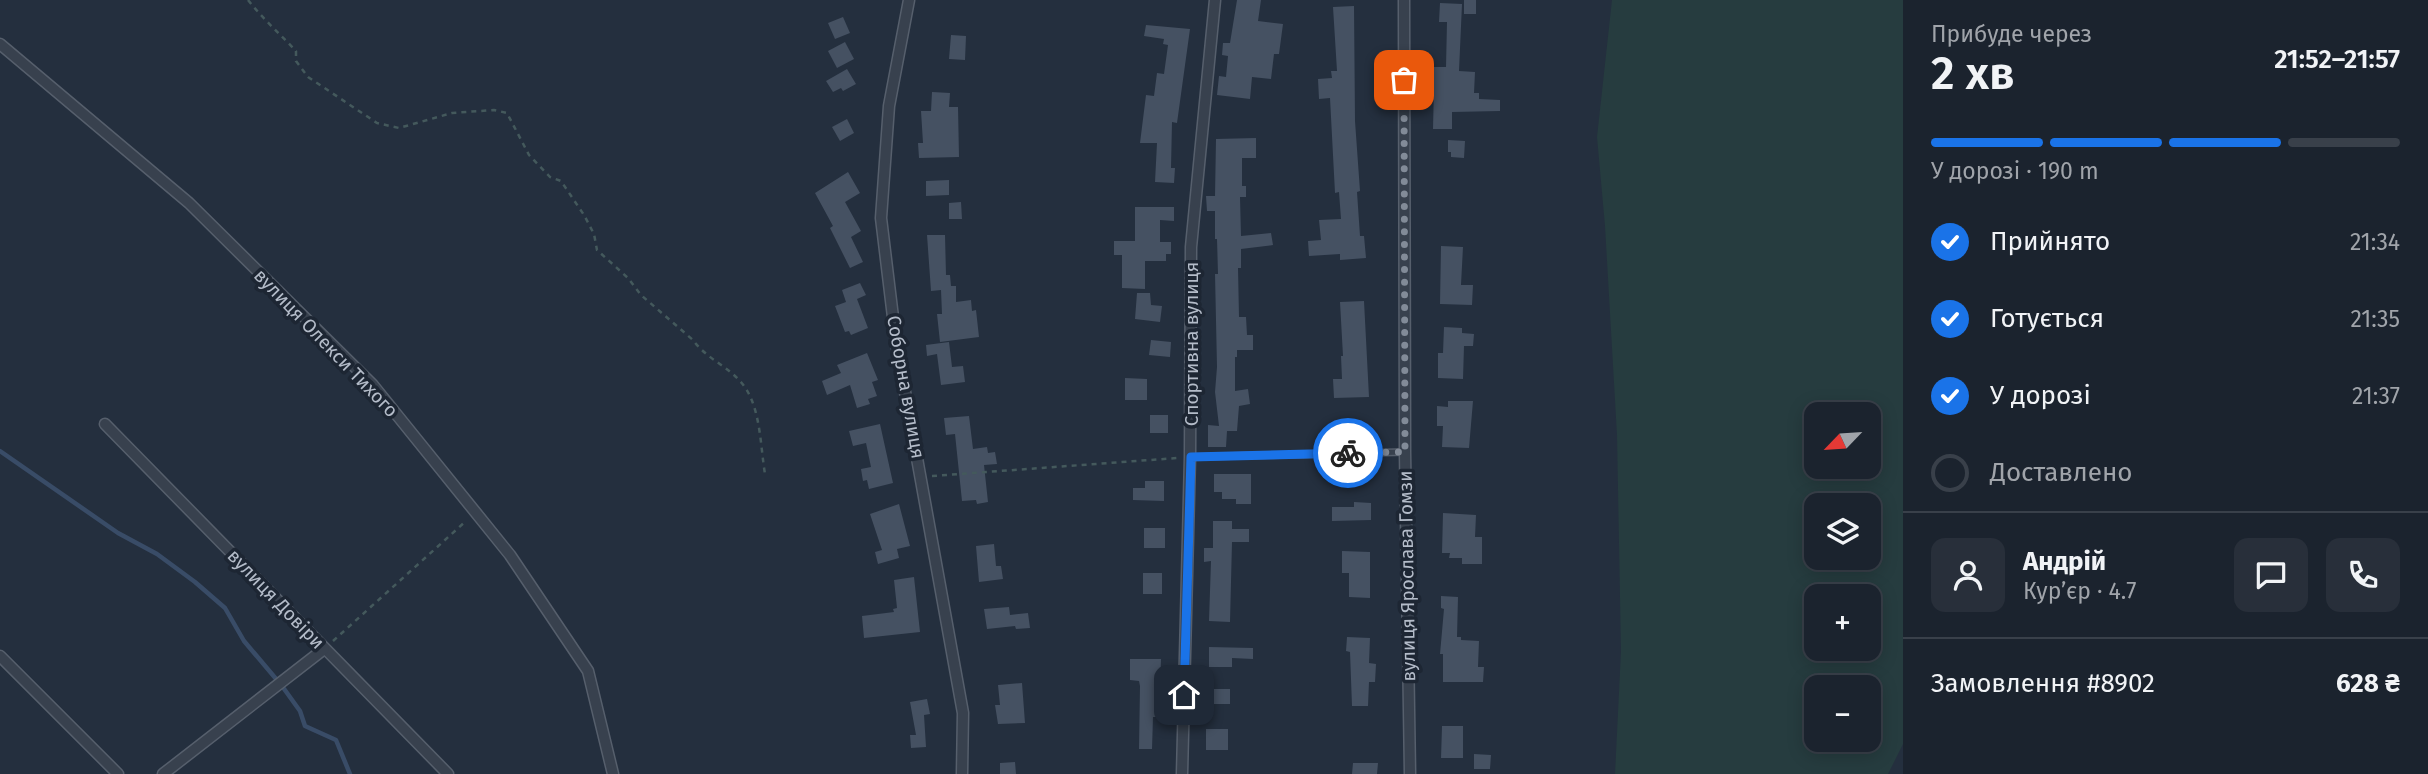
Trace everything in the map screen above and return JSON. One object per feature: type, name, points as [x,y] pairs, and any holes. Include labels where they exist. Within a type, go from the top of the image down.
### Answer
[{"type":"street","name":"Соборна вулиця","points":[[909,0],[889,106],[880,218],[896,342],[963,713],[962,774]]},
{"type":"street","name":"Спортивна вулиця","points":[[1182,774],[1191,457],[1191,247],[1215,0]]},
{"type":"street","name":"вулиця Ярослава Гомзи","points":[[1404,0],[1405,452],[1410,774]]},
{"type":"street","name":"вулиця Олекси Тихого","points":[[0,44],[189,203],[372,384],[510,555],[588,671],[613,774]]},
{"type":"street","name":"вулиця Довіри","points":[[105,424],[448,774]]},
{"type":"street","points":[[163,774],[324,649]]},
{"type":"street","points":[[0,656],[118,774]]},
{"type":"lane","points":[[1191,457],[1405,452]]},
{"type":"path","points":[[248,0],[264,21],[273,26],[296,51],[296,61],[308,77],[377,123],[399,128],[452,113],[494,110],[507,113],[529,155],[550,177],[561,181],[584,215],[594,234],[597,250],[628,278],[641,295],[740,381],[754,404],[765,474]]},
{"type":"path","points":[[922,476],[1191,457]]},
{"type":"path","points":[[324,649],[476,512]]},
{"type":"green space","points":[[1612,0],[1903,0],[1903,744],[1888,774],[1615,774],[1621,651],[1617,435],[1597,137]]},
{"type":"building","points":[[1237,0],[1261,0],[1258,21],[1283,24],[1279,54],[1274,54],[1271,79],[1252,77],[1250,99],[1217,95],[1219,76],[1226,77],[1228,56],[1222,55],[1223,43],[1230,43]]},
{"type":"building","points":[[1464,0],[1476,0],[1476,14],[1464,14]]},
{"type":"building","points":[[1440,3],[1462,4],[1459,71],[1475,72],[1474,93],[1479,93],[1479,99],[1500,100],[1500,111],[1452,112],[1452,129],[1433,129],[1432,67],[1446,67],[1447,22],[1439,22]]},
{"type":"building","points":[[1354,6],[1355,121],[1360,191],[1357,192],[1360,236],[1364,236],[1366,258],[1340,260],[1340,254],[1309,256],[1308,241],[1321,240],[1319,220],[1341,219],[1339,192],[1335,193],[1330,98],[1319,99],[1318,79],[1332,78],[1331,71],[1337,71],[1333,7]]},
{"type":"building","points":[[843,17],[850,33],[835,39],[828,23]]},
{"type":"building","points":[[1146,25],[1190,29],[1177,123],[1172,122],[1171,168],[1175,168],[1174,183],[1155,182],[1157,143],[1140,143],[1146,95],[1154,96],[1157,73],[1164,74],[1168,45],[1163,44],[1164,39],[1144,36]]},
{"type":"building","points":[[951,35],[966,36],[965,60],[949,59]]},
{"type":"building","points":[[845,42],[854,59],[837,68],[828,51]]},
{"type":"building","points":[[847,69],[856,84],[843,91],[841,88],[833,92],[826,81]]},
{"type":"building","points":[[932,92],[950,93],[949,107],[958,107],[959,157],[919,158],[918,143],[923,143],[921,111],[931,111]]},
{"type":"building","points":[[847,119],[854,133],[840,141],[832,127]]},
{"type":"building","points":[[1256,138],[1256,158],[1242,158],[1242,186],[1246,186],[1246,197],[1240,197],[1241,236],[1271,233],[1273,245],[1241,249],[1241,268],[1238,268],[1239,317],[1246,317],[1247,335],[1253,335],[1253,350],[1237,350],[1235,391],[1248,389],[1250,404],[1239,406],[1237,431],[1227,431],[1226,447],[1208,447],[1208,425],[1219,426],[1215,392],[1215,274],[1218,274],[1215,211],[1207,211],[1206,196],[1215,196],[1216,139]]},
{"type":"building","points":[[1448,140],[1465,141],[1464,158],[1451,157]]},
{"type":"building","points":[[848,172],[860,193],[845,202],[861,231],[851,237],[863,262],[850,268],[830,228],[833,226],[815,193]]},
{"type":"building","points":[[949,180],[949,195],[926,196],[926,181]]},
{"type":"building","points":[[961,202],[962,219],[949,219],[949,203]]},
{"type":"building","points":[[1135,207],[1174,207],[1174,221],[1160,220],[1160,242],[1171,242],[1171,254],[1166,254],[1166,261],[1145,261],[1145,289],[1122,288],[1122,255],[1114,255],[1114,241],[1135,241]]},
{"type":"building","points":[[927,235],[945,235],[946,275],[950,275],[951,286],[956,286],[956,302],[971,300],[972,311],[976,310],[979,337],[940,342],[937,314],[942,314],[941,290],[931,291]]},
{"type":"building","points":[[1441,246],[1463,247],[1461,285],[1473,285],[1472,305],[1440,304]]},
{"type":"building","points":[[860,283],[866,295],[857,299],[868,328],[851,335],[849,331],[845,332],[835,306],[846,302],[842,290]]},
{"type":"building","points":[[1137,293],[1150,293],[1151,305],[1162,306],[1160,322],[1135,319]]},
{"type":"building","points":[[1364,301],[1369,397],[1334,398],[1333,379],[1342,379],[1340,302]]},
{"type":"building","points":[[1444,327],[1462,328],[1462,333],[1474,334],[1473,346],[1464,346],[1463,379],[1438,378],[1438,353],[1443,353]]},
{"type":"building","points":[[1151,340],[1171,342],[1170,357],[1149,355]]},
{"type":"building","points":[[949,342],[952,367],[963,366],[965,382],[941,385],[937,354],[927,356],[926,345]]},
{"type":"building","points":[[867,353],[878,380],[872,382],[877,396],[868,399],[870,404],[857,408],[850,385],[827,395],[822,381],[841,373],[837,365]]},
{"type":"building","points":[[1125,378],[1147,379],[1147,400],[1125,400]]},
{"type":"building","points":[[1448,401],[1473,401],[1469,448],[1442,447],[1443,426],[1437,426],[1437,406],[1448,407]]},
{"type":"building","points":[[1150,415],[1168,415],[1168,433],[1150,433]]},
{"type":"building","points":[[969,416],[973,449],[987,447],[988,453],[995,452],[997,464],[984,465],[988,502],[977,504],[976,500],[962,501],[955,434],[946,435],[944,418]]},
{"type":"building","points":[[880,424],[893,483],[869,489],[867,480],[863,481],[861,469],[871,467],[866,443],[853,446],[849,431]]},
{"type":"building","points":[[1343,426],[1367,426],[1367,441],[1344,441]]},
{"type":"building","points":[[1214,474],[1251,474],[1251,504],[1236,504],[1236,499],[1222,499],[1222,492],[1214,492]]},
{"type":"building","points":[[1145,481],[1164,481],[1164,501],[1133,500],[1133,488],[1145,488]]},
{"type":"building","points":[[1354,502],[1371,503],[1371,520],[1332,521],[1332,507],[1354,507]]},
{"type":"building","points":[[899,504],[910,546],[897,549],[899,558],[878,564],[875,552],[882,550],[870,514]]},
{"type":"building","points":[[1443,513],[1476,515],[1475,537],[1482,537],[1482,564],[1462,564],[1462,558],[1449,558],[1450,553],[1442,553]]},
{"type":"building","points":[[1213,521],[1232,521],[1232,529],[1249,529],[1249,542],[1232,542],[1230,622],[1209,621],[1211,561],[1204,562],[1204,548],[1213,548]]},
{"type":"building","points":[[1144,528],[1165,528],[1165,548],[1144,548]]},
{"type":"building","points":[[994,544],[996,566],[1001,566],[1003,579],[979,582],[976,546]]},
{"type":"building","points":[[1342,551],[1370,552],[1370,598],[1349,597],[1349,573],[1342,573]]},
{"type":"building","points":[[1143,573],[1162,573],[1162,594],[1143,594]]},
{"type":"building","points":[[914,577],[920,632],[864,638],[862,616],[894,612],[893,609],[897,608],[894,580]]},
{"type":"building","points":[[1441,596],[1458,597],[1457,637],[1461,637],[1461,640],[1479,641],[1478,667],[1484,667],[1483,682],[1443,682],[1443,654],[1440,654],[1444,609],[1441,608]]},
{"type":"building","points":[[1009,607],[1010,615],[1028,613],[1030,628],[1016,629],[1015,626],[987,629],[984,609]]},
{"type":"building","points":[[1347,637],[1370,638],[1369,663],[1376,664],[1375,682],[1369,682],[1368,706],[1352,706]]},
{"type":"building","points":[[1209,647],[1253,648],[1253,659],[1232,658],[1232,667],[1209,667]]},
{"type":"building","points":[[1130,659],[1161,659],[1159,717],[1153,717],[1152,749],[1139,749],[1140,686],[1139,681],[1130,680]]},
{"type":"building","points":[[1022,683],[1025,723],[998,724],[995,705],[1000,705],[998,685]]},
{"type":"building","points":[[1207,689],[1230,689],[1230,704],[1207,704]]},
{"type":"building","points":[[927,699],[930,714],[924,715],[926,747],[911,748],[910,735],[916,735],[910,702]]},
{"type":"building","points":[[1442,726],[1463,726],[1463,758],[1441,758]]},
{"type":"building","points":[[1206,729],[1228,729],[1228,750],[1206,750]]},
{"type":"building","points":[[1474,754],[1491,755],[1490,769],[1474,769]]},
{"type":"building","points":[[1015,762],[1016,774],[1000,774],[1000,763]]},
{"type":"building","points":[[1353,763],[1378,763],[1377,774],[1352,774]]},
{"type":"waterway","points":[[0,451],[118,533],[157,554],[195,582],[225,608],[244,641],[277,680]]},
{"type":"waterway","points":[[282,686],[300,711],[305,726],[336,740],[350,774]]},
{"type":"way so far","points":[[1348,453],[1405,452],[1404,80]]},
{"type":"route","points":[[1184,695],[1191,457],[1348,453]]}]
